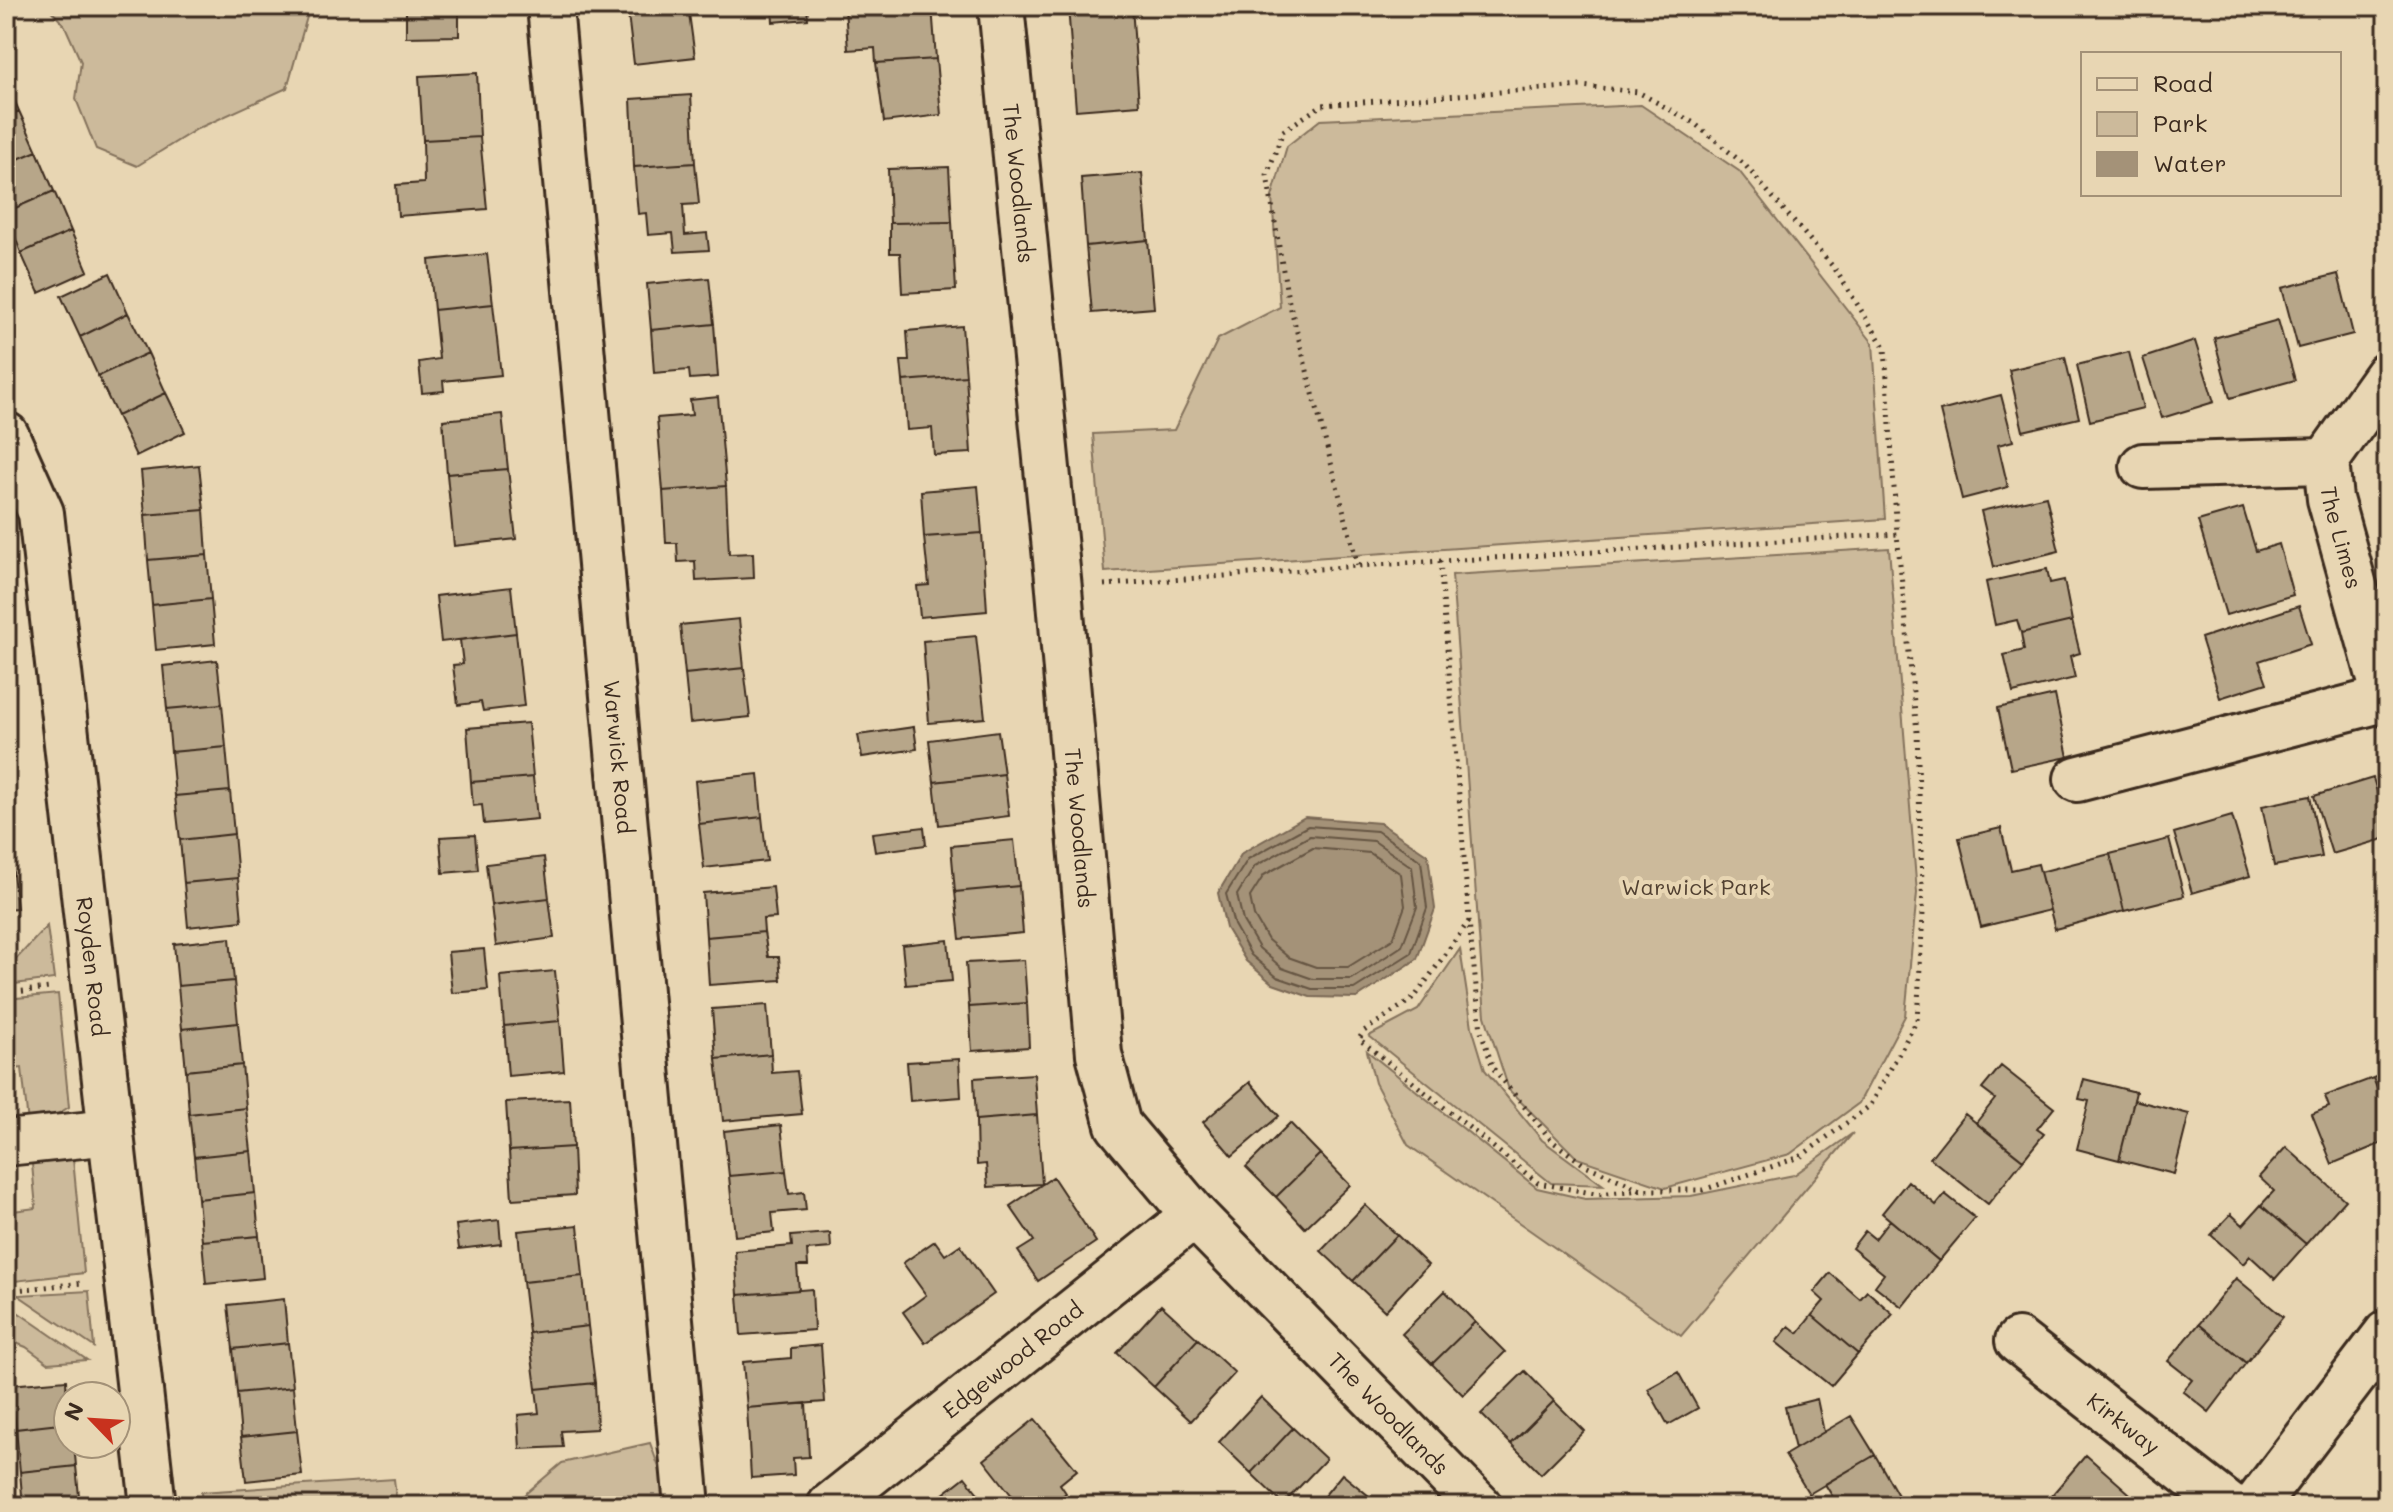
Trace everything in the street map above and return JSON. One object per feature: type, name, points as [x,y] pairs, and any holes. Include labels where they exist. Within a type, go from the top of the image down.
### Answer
[{"type":"street","name":"Warwick Road","points":[[550,6],[687,1506]]},
{"type":"street","name":"The Woodlands","points":[[1001,6],[1059,589],[1099,1054],[1118,1125],[1194,1215],[1479,1506]]},
{"type":"street","points":[[2143,466],[2326,461],[2387,375]]},
{"type":"street","name":"Royden Road","points":[[6,435],[41,513],[153,1506]]},
{"type":"street","name":"The Limes","points":[[2326,461],[2330,499],[2385,701]]},
{"type":"street","points":[[2077,779],[2385,701]]},
{"type":"street","points":[[6,1143],[111,1132]]},
{"type":"street","name":"Edgewood Road","points":[[830,1506],[1194,1215]]},
{"type":"street","points":[[2255,1506],[2387,1333]]},
{"type":"street","name":"Kirkway","points":[[2018,1341],[2229,1506]]},
{"type":"path","points":[[1358,566],[1284,279],[1267,175],[1283,131],[1322,105],[1582,86],[1638,92],[1694,123],[1744,164],[1835,269],[1885,348],[1897,534],[1917,732],[1923,913],[1917,1020],[1871,1105],[1800,1157],[1703,1190],[1597,1194],[1538,1183],[1359,1039],[1364,1031],[1414,998],[1469,920]]},
{"type":"path","points":[[1059,589],[1358,566],[1897,534]]},
{"type":"path","points":[[1440,561],[1481,1031],[1500,1081],[1552,1141],[1583,1164],[1642,1190]]},
{"type":"path","points":[[6,1291],[127,1279]]},
{"type":"green space","points":[[47,6],[310,6],[287,88],[197,129],[137,166],[96,149],[76,99],[81,62],[65,26]]},
{"type":"green space","points":[[1641,105],[1739,171],[1873,343],[1885,519],[1105,572],[1093,434],[1174,430],[1218,339],[1280,307],[1272,197],[1287,146],[1320,120]]},
{"type":"green space","name":"Warwick Park","points":[[1889,548],[1917,893],[1905,1016],[1859,1103],[1790,1154],[1665,1188],[1577,1158],[1509,1090],[1485,1016],[1452,575]]},
{"type":"green space","points":[[47,926],[54,979],[6,985],[6,970]]},
{"type":"green space","points":[[1460,949],[1472,1027],[1485,1070],[1542,1140],[1603,1185],[1551,1183],[1369,1036],[1418,1010]]},
{"type":"green space","points":[[58,994],[69,1107],[41,1124],[28,1123],[22,1068],[6,1070],[6,999]]},
{"type":"green space","points":[[1367,1051],[1537,1188],[1585,1199],[1691,1196],[1794,1175],[1853,1133],[1681,1336],[1408,1145],[1375,1083]]},
{"type":"green space","points":[[59,1152],[73,1159],[84,1273],[6,1282],[6,1212],[36,1208],[31,1153]]},
{"type":"green space","points":[[89,1291],[94,1347],[18,1295]]},
{"type":"green space","points":[[6,1304],[87,1360],[48,1363],[26,1347],[6,1339]]},
{"type":"green space","points":[[650,1443],[673,1506],[511,1506],[562,1463]]},
{"type":"green space","points":[[394,1479],[397,1506],[202,1506],[201,1492]]},
{"type":"water","points":[[1305,817],[1380,823],[1428,855],[1435,909],[1417,959],[1357,998],[1310,997],[1273,984],[1246,961],[1226,928],[1218,893],[1242,853]]},
{"type":"building","points":[[406,6],[459,6],[459,36],[406,37]]},
{"type":"building","points":[[627,6],[688,6],[695,57],[634,64]]},
{"type":"building","points":[[772,6],[807,6],[808,19],[773,22]]},
{"type":"building","points":[[932,6],[936,59],[876,63],[875,48],[848,50],[845,8]]},
{"type":"building","points":[[1068,6],[1132,6],[1139,105],[1076,110]]},
{"type":"building","points":[[936,59],[941,115],[884,122],[876,63]]},
{"type":"building","points":[[477,73],[480,137],[423,140],[419,76]]},
{"type":"building","points":[[6,81],[19,111],[6,117]]},
{"type":"building","points":[[691,95],[695,163],[634,167],[631,99]]},
{"type":"building","points":[[19,111],[37,151],[6,164],[6,117]]},
{"type":"building","points":[[480,137],[487,209],[398,216],[396,185],[424,183],[423,140]]},
{"type":"building","points":[[37,151],[54,191],[6,212],[6,164]]},
{"type":"building","points":[[695,163],[699,204],[683,205],[685,235],[707,233],[709,250],[675,252],[673,233],[648,235],[646,213],[638,214],[634,167]]},
{"type":"building","points":[[949,167],[952,222],[890,223],[888,169]]},
{"type":"building","points":[[1142,173],[1148,240],[1086,246],[1081,178]]},
{"type":"building","points":[[54,191],[71,231],[21,253],[6,212]]},
{"type":"building","points":[[952,222],[956,290],[902,293],[900,253],[890,253],[890,223]]},
{"type":"building","points":[[71,231],[88,271],[39,293],[21,253]]},
{"type":"building","points":[[1148,240],[1154,308],[1092,313],[1086,246]]},
{"type":"building","points":[[487,254],[493,304],[434,310],[429,260]]},
{"type":"building","points":[[110,273],[128,313],[80,337],[61,296]]},
{"type":"building","points":[[2338,274],[2353,334],[2298,348],[2282,288]]},
{"type":"building","points":[[709,278],[714,324],[651,330],[647,284]]},
{"type":"building","points":[[493,304],[501,375],[443,381],[444,391],[422,393],[419,362],[439,359],[434,310]]},
{"type":"building","points":[[128,313],[148,353],[98,376],[80,337]]},
{"type":"building","points":[[2278,320],[2295,380],[2230,398],[2214,338]]},
{"type":"building","points":[[714,324],[718,377],[690,379],[689,370],[654,373],[651,330]]},
{"type":"building","points":[[962,326],[966,376],[903,381],[901,361],[909,361],[907,331]]},
{"type":"building","points":[[2195,341],[2214,402],[2162,418],[2143,358]]},
{"type":"building","points":[[2129,352],[2143,408],[2090,421],[2077,365]]},
{"type":"building","points":[[148,353],[166,393],[117,416],[98,376]]},
{"type":"building","points":[[2065,357],[2079,418],[2023,431],[2009,370]]},
{"type":"building","points":[[966,376],[971,453],[934,455],[932,428],[907,430],[903,381]]},
{"type":"building","points":[[166,393],[185,432],[136,456],[117,416]]},
{"type":"building","points":[[2001,395],[2013,441],[1998,445],[2008,487],[1962,499],[1940,411]]},
{"type":"building","points":[[718,397],[726,486],[663,491],[657,418],[692,415],[690,400]]},
{"type":"building","points":[[502,414],[508,469],[447,474],[443,420]]},
{"type":"building","points":[[199,465],[204,510],[145,515],[141,471]]},
{"type":"building","points":[[508,469],[516,539],[454,546],[447,474]]},
{"type":"building","points":[[726,486],[729,554],[753,553],[754,578],[696,581],[695,561],[678,562],[677,543],[666,543],[663,491]]},
{"type":"building","points":[[978,486],[982,533],[924,537],[921,491]]},
{"type":"building","points":[[2046,496],[2059,551],[1994,567],[1981,511]]},
{"type":"building","points":[[2243,508],[2256,551],[2279,544],[2293,595],[2226,615],[2198,521]]},
{"type":"building","points":[[204,510],[207,555],[148,560],[145,515]]},
{"type":"building","points":[[982,533],[987,611],[920,617],[917,586],[929,585],[924,537]]},
{"type":"building","points":[[207,555],[211,599],[152,605],[148,560]]},
{"type":"building","points":[[2047,569],[2050,583],[2064,580],[2072,621],[2021,633],[2017,620],[1995,625],[1986,582]]},
{"type":"building","points":[[511,587],[516,633],[441,642],[436,596]]},
{"type":"building","points":[[211,599],[215,644],[156,650],[152,605]]},
{"type":"building","points":[[2299,606],[2311,644],[2259,661],[2267,683],[2220,698],[2201,638]]},
{"type":"building","points":[[739,619],[744,668],[685,674],[680,625]]},
{"type":"building","points":[[2072,621],[2080,653],[2070,656],[2075,678],[2013,693],[2004,655],[2024,650],[2021,633]]},
{"type":"building","points":[[516,633],[524,706],[483,711],[481,702],[458,705],[453,665],[463,664],[460,640]]},
{"type":"building","points":[[976,636],[985,718],[929,723],[923,641]]},
{"type":"building","points":[[217,660],[222,704],[167,709],[163,666]]},
{"type":"building","points":[[744,668],[750,717],[690,723],[685,674]]},
{"type":"building","points":[[2055,695],[2068,757],[2011,769],[1998,708]]},
{"type":"building","points":[[222,704],[226,747],[171,752],[167,709]]},
{"type":"building","points":[[528,723],[533,777],[471,782],[467,728]]},
{"type":"building","points":[[914,727],[917,749],[862,757],[858,735]]},
{"type":"building","points":[[998,731],[1004,774],[934,782],[929,740]]},
{"type":"building","points":[[226,747],[230,791],[175,796],[171,752]]},
{"type":"building","points":[[758,774],[762,817],[699,824],[695,781]]},
{"type":"building","points":[[1004,774],[1009,816],[939,825],[934,782]]},
{"type":"building","points":[[533,777],[537,819],[484,824],[482,805],[473,806],[471,782]]},
{"type":"building","points":[[2373,778],[2387,824],[2387,838],[2332,854],[2314,796]]},
{"type":"building","points":[[230,791],[234,834],[180,840],[175,796]]},
{"type":"building","points":[[2310,796],[2322,857],[2274,866],[2262,806]]},
{"type":"building","points":[[2232,816],[2250,876],[2192,893],[2174,833]]},
{"type":"building","points":[[762,817],[767,861],[704,868],[699,824]]},
{"type":"building","points":[[6,821],[12,864],[6,865]]},
{"type":"building","points":[[924,827],[926,845],[875,852],[872,833]]},
{"type":"building","points":[[2001,828],[2011,870],[2038,864],[2050,910],[1981,927],[1959,838]]},
{"type":"building","points":[[234,834],[238,878],[184,883],[180,840]]},
{"type":"building","points":[[475,835],[478,870],[443,873],[440,837]]},
{"type":"building","points":[[2169,839],[2184,896],[2124,911],[2110,854]]},
{"type":"building","points":[[1014,840],[1019,886],[955,892],[951,846]]},
{"type":"building","points":[[2110,854],[2124,911],[2055,929],[2040,872]]},
{"type":"building","points":[[544,857],[549,898],[491,905],[486,864]]},
{"type":"building","points":[[12,864],[17,908],[6,909],[6,865]]},
{"type":"building","points":[[238,878],[242,921],[188,927],[184,883]]},
{"type":"building","points":[[1019,886],[1023,933],[960,939],[955,892]]},
{"type":"building","points":[[773,887],[776,918],[763,919],[764,932],[706,937],[703,893]]},
{"type":"building","points":[[549,898],[554,938],[496,946],[491,905]]},
{"type":"building","points":[[764,932],[768,957],[779,957],[781,980],[709,985],[706,937]]},
{"type":"building","points":[[230,938],[234,981],[178,986],[174,944]]},
{"type":"building","points":[[948,940],[952,981],[906,985],[902,945]]},
{"type":"building","points":[[484,949],[488,990],[452,993],[448,952]]},
{"type":"building","points":[[1024,960],[1027,1003],[969,1007],[966,963]]},
{"type":"building","points":[[555,971],[560,1021],[504,1026],[500,976]]},
{"type":"building","points":[[234,981],[238,1023],[182,1029],[178,986]]},
{"type":"building","points":[[1027,1003],[1029,1047],[972,1051],[969,1007]]},
{"type":"building","points":[[767,1005],[771,1054],[716,1059],[712,1009]]},
{"type":"building","points":[[560,1021],[564,1071],[508,1076],[504,1026]]},
{"type":"building","points":[[238,1023],[242,1065],[186,1071],[182,1029]]},
{"type":"building","points":[[2387,1049],[2387,1114],[2373,1078],[2386,1073],[2377,1053]]},
{"type":"building","points":[[771,1054],[772,1073],[797,1071],[802,1114],[723,1121],[716,1059]]},
{"type":"building","points":[[959,1059],[961,1097],[910,1101],[907,1062]]},
{"type":"building","points":[[242,1065],[246,1108],[189,1114],[186,1071]]},
{"type":"building","points":[[2001,1066],[2054,1108],[2037,1129],[2044,1134],[2023,1160],[1976,1123],[1995,1099],[1982,1089]]},
{"type":"building","points":[[1034,1074],[1037,1115],[976,1120],[974,1078]]},
{"type":"building","points":[[2373,1078],[2387,1114],[2387,1141],[2332,1164],[2312,1114],[2329,1107],[2325,1096]]},
{"type":"building","points":[[2084,1079],[2136,1092],[2119,1160],[2077,1149],[2089,1101],[2079,1099]]},
{"type":"building","points":[[1250,1082],[1279,1116],[1232,1156],[1203,1122]]},
{"type":"building","points":[[570,1099],[573,1147],[509,1151],[506,1102]]},
{"type":"building","points":[[2134,1100],[2189,1114],[2174,1174],[2119,1160]]},
{"type":"building","points":[[246,1108],[251,1151],[194,1157],[189,1114]]},
{"type":"building","points":[[1965,1114],[2023,1160],[1988,1204],[1930,1158]]},
{"type":"building","points":[[1037,1115],[1042,1184],[988,1187],[986,1164],[977,1165],[976,1120]]},
{"type":"building","points":[[1290,1123],[1320,1154],[1276,1197],[1246,1167]]},
{"type":"building","points":[[781,1125],[786,1171],[729,1176],[724,1131]]},
{"type":"building","points":[[573,1147],[575,1195],[512,1199],[509,1151]]},
{"type":"building","points":[[2286,1147],[2345,1200],[2306,1244],[2261,1205],[2274,1191],[2259,1177]]},
{"type":"building","points":[[251,1151],[255,1193],[198,1199],[194,1157]]},
{"type":"building","points":[[1320,1154],[1350,1185],[1305,1228],[1276,1197]]},
{"type":"building","points":[[786,1171],[789,1194],[804,1192],[806,1210],[772,1213],[774,1232],[735,1236],[729,1176]]},
{"type":"building","points":[[1053,1177],[1096,1242],[1038,1281],[1018,1251],[1034,1241],[1010,1206]]},
{"type":"building","points":[[1908,1181],[1936,1205],[1945,1194],[1975,1218],[1939,1261],[1882,1213]]},
{"type":"building","points":[[255,1193],[259,1236],[202,1241],[198,1199]]},
{"type":"building","points":[[1365,1205],[1397,1235],[1353,1281],[1321,1251]]},
{"type":"building","points":[[2261,1205],[2306,1244],[2275,1279],[2250,1256],[2243,1264],[2211,1235],[2231,1214],[2243,1225]]},
{"type":"building","points":[[499,1220],[501,1244],[459,1249],[456,1225]]},
{"type":"building","points":[[1890,1220],[1939,1261],[1902,1307],[1875,1286],[1884,1274],[1852,1248],[1865,1231],[1875,1239]]},
{"type":"building","points":[[578,1225],[583,1276],[523,1282],[518,1231]]},
{"type":"building","points":[[830,1233],[831,1248],[807,1250],[808,1266],[797,1266],[799,1290],[738,1295],[735,1251],[792,1246],[791,1236]]},
{"type":"building","points":[[1397,1235],[1428,1265],[1385,1311],[1353,1281]]},
{"type":"building","points":[[259,1236],[263,1278],[206,1284],[202,1241]]},
{"type":"building","points":[[935,1241],[945,1255],[960,1245],[994,1294],[925,1343],[903,1312],[926,1295],[903,1263]]},
{"type":"building","points":[[1830,1273],[1860,1299],[1867,1291],[1893,1314],[1858,1354],[1812,1315],[1824,1301],[1814,1292]]},
{"type":"building","points":[[583,1276],[588,1326],[529,1333],[523,1282]]},
{"type":"building","points":[[2236,1278],[2283,1317],[2246,1363],[2199,1324]]},
{"type":"building","points":[[812,1289],[814,1330],[741,1335],[738,1295]]},
{"type":"building","points":[[1445,1291],[1475,1322],[1432,1364],[1402,1334]]},
{"type":"building","points":[[284,1299],[288,1343],[233,1349],[228,1305]]},
{"type":"building","points":[[1161,1305],[1198,1339],[1154,1387],[1117,1353]]},
{"type":"building","points":[[1812,1315],[1858,1354],[1831,1386],[1776,1342],[1789,1326],[1798,1333]]},
{"type":"building","points":[[1475,1322],[1505,1352],[1463,1395],[1432,1364]]},
{"type":"building","points":[[2199,1324],[2246,1363],[2209,1412],[2183,1391],[2192,1380],[2168,1361]]},
{"type":"building","points":[[588,1326],[595,1383],[536,1389],[529,1333]]},
{"type":"building","points":[[1198,1339],[1235,1373],[1191,1421],[1154,1387]]},
{"type":"building","points":[[288,1343],[293,1387],[237,1393],[233,1349]]},
{"type":"building","points":[[821,1345],[825,1402],[747,1408],[743,1362],[791,1358],[791,1348]]},
{"type":"building","points":[[1525,1371],[1554,1401],[1511,1444],[1481,1414]]},
{"type":"building","points":[[1678,1372],[1698,1408],[1668,1425],[1648,1389]]},
{"type":"building","points":[[52,1381],[52,1425],[16,1429],[10,1385]]},
{"type":"building","points":[[595,1383],[597,1429],[561,1431],[563,1447],[520,1449],[518,1415],[539,1413],[536,1389]]},
{"type":"building","points":[[293,1387],[297,1431],[241,1437],[237,1393]]},
{"type":"building","points":[[1261,1397],[1293,1428],[1251,1473],[1219,1442]]},
{"type":"building","points":[[1817,1399],[1824,1432],[1795,1449],[1785,1407]]},
{"type":"building","points":[[1554,1401],[1584,1431],[1541,1474],[1511,1444]]},
{"type":"building","points":[[806,1403],[809,1457],[793,1458],[794,1475],[751,1478],[747,1408]]},
{"type":"building","points":[[1851,1416],[1875,1455],[1809,1494],[1785,1455]]},
{"type":"building","points":[[1035,1419],[1077,1470],[1060,1484],[1066,1493],[1050,1506],[1040,1506],[1037,1502],[1020,1506],[984,1460]]},
{"type":"building","points":[[52,1425],[52,1460],[75,1460],[76,1466],[20,1472],[16,1429]]},
{"type":"building","points":[[1293,1428],[1326,1459],[1283,1504],[1251,1473]]},
{"type":"building","points":[[297,1431],[302,1475],[246,1481],[241,1437]]},
{"type":"building","points":[[1875,1455],[1904,1506],[1823,1506],[1834,1499],[1825,1484]]},
{"type":"building","points":[[2086,1455],[2137,1500],[2132,1506],[2065,1506],[2052,1495]]},
{"type":"building","points":[[76,1466],[80,1506],[23,1506],[20,1472]]},
{"type":"building","points":[[1342,1474],[1375,1501],[1371,1506],[1316,1506]]},
{"type":"building","points":[[965,1477],[988,1506],[928,1506]]},
{"type":"building","points":[[2052,1495],[2065,1506],[2042,1506]]}]
